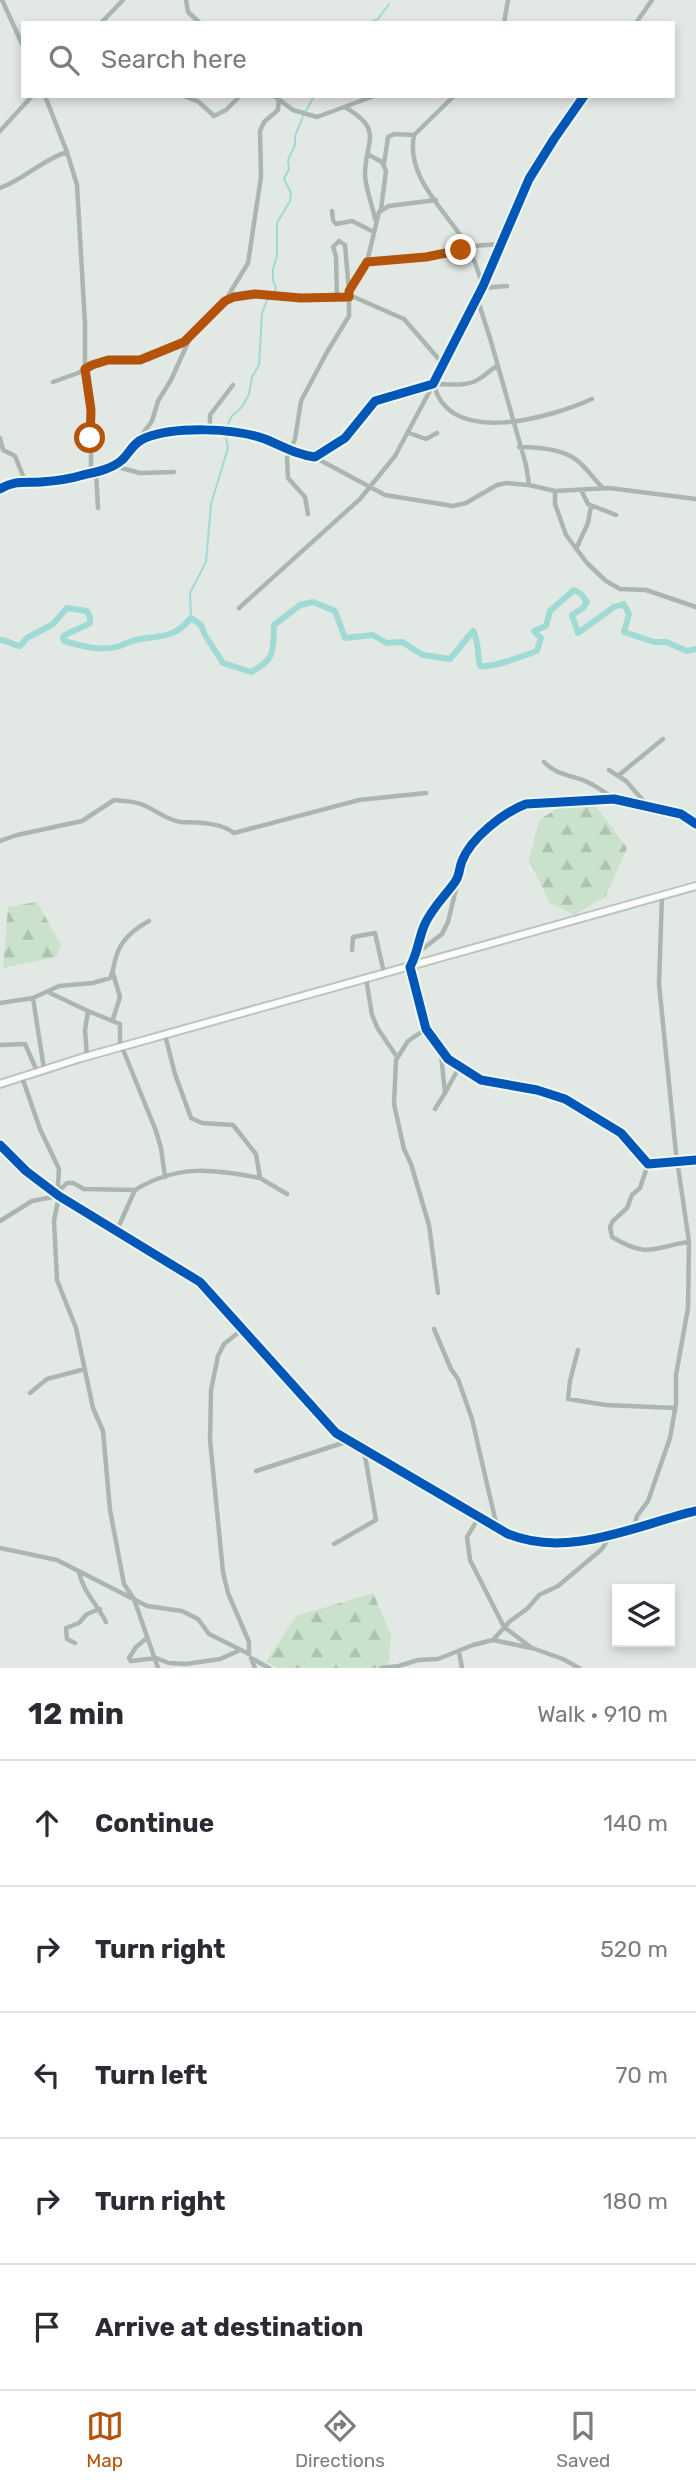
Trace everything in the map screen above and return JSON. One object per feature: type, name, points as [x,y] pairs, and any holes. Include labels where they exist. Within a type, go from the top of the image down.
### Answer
[{"type":"street","points":[[2,0],[21,42]]},
{"type":"street","points":[[103,21],[123,0]]},
{"type":"street","points":[[186,0],[188,12],[198,21]]},
{"type":"street","points":[[504,21],[508,0]]},
{"type":"street","points":[[637,21],[652,0]]},
{"type":"street","points":[[0,131],[30,98]]},
{"type":"street","points":[[46,98],[67,152],[77,193],[85,369],[91,410],[93,473],[98,508]]},
{"type":"street","points":[[189,98],[199,102],[214,116],[226,110],[238,98]]},
{"type":"street","points":[[0,489],[11,483],[51,481],[114,466],[125,458],[152,421],[158,401],[190,338],[225,301],[245,271],[250,258],[261,177],[260,131],[264,122],[278,110],[277,98]]},
{"type":"street","points":[[278,98],[293,110],[317,117],[368,98]]},
{"type":"street","points":[[452,98],[414,135],[414,165],[468,248],[482,287]]},
{"type":"street","points":[[239,608],[338,521],[371,487],[395,456],[444,365],[535,170],[583,98]]},
{"type":"street","points":[[345,107],[366,122],[369,130],[366,188],[376,223]]},
{"type":"street","points":[[349,294],[367,262],[380,210],[386,176],[384,164],[388,137],[394,134],[414,135]]},
{"type":"street","points":[[0,188],[67,152]]},
{"type":"street","points":[[369,156],[384,164]]},
{"type":"street","points":[[380,210],[389,206],[436,200]]},
{"type":"street","points":[[332,211],[333,220],[337,224],[352,220],[374,233]]},
{"type":"street","points":[[308,514],[305,497],[287,475],[289,450],[296,434],[301,401],[349,316],[345,245],[340,241],[333,247],[336,256],[337,297]]},
{"type":"street","points":[[367,262],[426,257],[500,244]]},
{"type":"street","points":[[482,287],[507,286]]},
{"type":"street","points":[[225,301],[255,294],[301,298],[349,294],[404,319],[444,365]]},
{"type":"street","points":[[476,297],[526,465],[529,485]]},
{"type":"street","points":[[53,382],[108,360],[140,360],[190,338]]},
{"type":"street","points":[[315,457],[349,434],[375,401],[433,384],[479,380],[497,366]]},
{"type":"street","points":[[210,429],[210,415],[233,384]]},
{"type":"street","points":[[433,384],[441,402],[460,417],[475,422],[513,422],[570,409],[592,399]]},
{"type":"street","points":[[136,442],[148,436],[226,429],[315,457],[390,496],[453,506],[466,503],[501,483],[529,485],[555,491],[602,488],[696,499]]},
{"type":"street","points":[[409,433],[426,439],[437,433]]},
{"type":"street","points":[[0,438],[1,447],[15,456],[25,481]]},
{"type":"street","points":[[519,447],[533,447],[568,455],[578,461],[602,488]]},
{"type":"street","points":[[114,466],[140,473],[174,472]]},
{"type":"street","points":[[576,549],[588,523],[590,506],[581,489]]},
{"type":"street","points":[[555,491],[555,504],[566,535],[589,566],[613,587],[646,590],[696,607]]},
{"type":"street","points":[[590,506],[616,515]]},
{"type":"street","points":[[619,775],[663,739]]},
{"type":"street","points":[[544,762],[562,775],[590,784],[614,799]]},
{"type":"street","points":[[609,769],[619,775],[647,805]]},
{"type":"street","points":[[0,841],[82,821],[114,800],[141,804],[162,817],[179,822],[201,822],[227,828],[233,833],[359,800],[426,793]]},
{"type":"street","points":[[417,954],[442,934],[461,861],[480,835],[515,808],[526,804],[614,799],[681,814],[696,824]]},
{"type":"street","points":[[459,876],[426,923],[417,954],[410,967],[426,1029],[441,1053],[481,1080],[537,1090],[565,1099],[621,1133],[648,1164]]},
{"type":"street","points":[[0,1084],[87,1056],[696,886]]},
{"type":"street","points":[[634,1527],[637,1516],[648,1501],[663,1462],[676,1408],[676,1375],[687,1322],[689,1242],[659,984],[662,896]]},
{"type":"street","points":[[0,1003],[33,998],[59,986],[110,978],[121,945],[136,928],[149,921]]},
{"type":"street","points":[[352,950],[353,937],[375,933],[384,974]]},
{"type":"street","points":[[113,973],[120,997],[113,1019]]},
{"type":"street","points":[[366,978],[372,1015],[397,1056]]},
{"type":"street","points":[[47,992],[120,1024],[121,1047],[156,1131],[165,1177]]},
{"type":"street","points":[[33,998],[40,1070]]},
{"type":"street","points":[[87,1056],[85,1030],[88,1011]]},
{"type":"street","points":[[426,1029],[408,1041],[397,1056],[394,1104],[404,1149],[429,1225],[438,1293]]},
{"type":"street","points":[[165,1035],[175,1074],[191,1118],[202,1123],[233,1125],[256,1154],[260,1178]]},
{"type":"street","points":[[0,1045],[25,1044],[40,1070]]},
{"type":"street","points":[[441,1053],[445,1093]]},
{"type":"street","points":[[435,1109],[457,1071],[461,1069]]},
{"type":"street","points":[[22,1076],[40,1129],[59,1169],[60,1193],[54,1221],[57,1280],[76,1328],[95,1415],[103,1431],[110,1510],[124,1584],[134,1599],[158,1668]]},
{"type":"street","points":[[0,1144],[26,1171],[200,1282],[328,1426],[349,1441],[497,1527],[518,1538],[565,1544],[696,1511]]},
{"type":"street","points":[[648,1164],[696,1160]]},
{"type":"street","points":[[648,1164],[640,1188],[632,1195],[628,1208],[610,1227],[612,1237],[626,1245],[650,1251],[689,1242]]},
{"type":"street","points":[[0,1221],[32,1201],[60,1193],[67,1184],[74,1183],[84,1189],[135,1190],[175,1172],[189,1170],[216,1170],[260,1178],[287,1194]]},
{"type":"street","points":[[117,1230],[135,1190]]},
{"type":"street","points":[[434,1329],[458,1379],[472,1419],[497,1527]]},
{"type":"street","points":[[248,1333],[239,1332],[230,1339],[218,1356],[211,1390],[209,1430],[223,1572],[228,1593],[249,1642],[250,1656],[255,1668]]},
{"type":"street","points":[[578,1350],[569,1381],[568,1399],[606,1405],[676,1408]]},
{"type":"street","points":[[30,1394],[47,1379],[85,1369]]},
{"type":"street","points":[[256,1471],[349,1441]]},
{"type":"street","points":[[334,1544],[377,1518],[364,1449]]},
{"type":"street","points":[[479,1517],[468,1534],[469,1556],[504,1627],[532,1648]]},
{"type":"street","points":[[493,1640],[504,1627],[525,1612],[539,1595],[558,1586],[602,1549],[612,1533]]},
{"type":"street","points":[[0,1548],[43,1556],[147,1606],[173,1609],[192,1616],[200,1622],[205,1632],[269,1668]]},
{"type":"street","points":[[79,1571],[85,1590],[100,1609],[106,1622]]},
{"type":"street","points":[[75,1643],[67,1639],[66,1628],[100,1609]]},
{"type":"street","points":[[147,1638],[136,1647],[129,1660],[135,1662],[156,1658],[169,1663],[186,1664],[220,1659],[239,1651]]},
{"type":"street","points":[[381,1668],[438,1659],[493,1640],[532,1648],[579,1668]]},
{"type":"street","points":[[459,1651],[462,1668]]},
{"type":"street","points":[[413,1661],[416,1668]]},
{"type":"green space","points":[[593,802],[627,848],[606,896],[574,915],[550,903],[529,860],[539,820],[563,805]]},
{"type":"green space","points":[[37,902],[61,945],[56,957],[3,968],[8,907]]},
{"type":"green space","points":[[373,1593],[391,1635],[388,1665],[376,1668],[278,1668],[266,1662],[296,1616]]},
{"type":"waterway","points":[[374,21],[389,4]]},
{"type":"waterway","points":[[306,111],[313,98]]},
{"type":"waterway","points":[[226,428],[249,394],[252,377],[259,365],[262,313],[276,288],[273,269],[277,256],[277,223],[290,201],[291,193],[284,179],[303,116]]},
{"type":"waterway","points":[[191,618],[190,593],[206,562],[211,504],[228,448],[225,432]]},
{"type":"waterway","points":[[0,640],[20,646],[27,638],[53,624],[67,608],[87,611],[90,623],[63,637],[64,641],[99,648],[113,648],[134,640],[172,633],[191,618],[201,625],[223,663],[251,672],[265,663],[272,653],[274,625],[300,605],[313,602],[335,611],[345,638],[373,635],[387,643],[402,642],[423,655],[450,659],[473,631],[480,666],[486,666],[537,651],[541,638],[534,631],[546,626],[550,611],[574,590],[587,602],[572,615],[578,633],[614,607],[624,604],[629,614],[624,632],[654,642],[666,642],[687,651],[696,649]]},
{"type":"cycle path","points":[[0,489],[15,483],[62,480],[104,470],[122,460],[141,440],[158,434],[188,430],[252,435],[315,457],[345,438],[375,401],[433,384],[483,286],[529,179],[583,98]]},
{"type":"cycle path","points":[[696,824],[681,814],[614,799],[526,804],[517,808],[498,819],[466,852],[457,879],[427,920],[410,967],[426,1029],[448,1059],[481,1080],[537,1090],[565,1099],[621,1133],[648,1164],[696,1160]]},
{"type":"cycle path","points":[[0,1145],[26,1171],[59,1196],[200,1282],[336,1433],[508,1534],[531,1541],[578,1541],[626,1531],[696,1511]]},
{"type":"route","points":[[90,438],[91,410],[85,369],[92,365],[108,360],[140,360],[184,342],[230,299],[255,294],[301,298],[349,297],[349,291],[367,262],[426,257],[461,250]]}]
